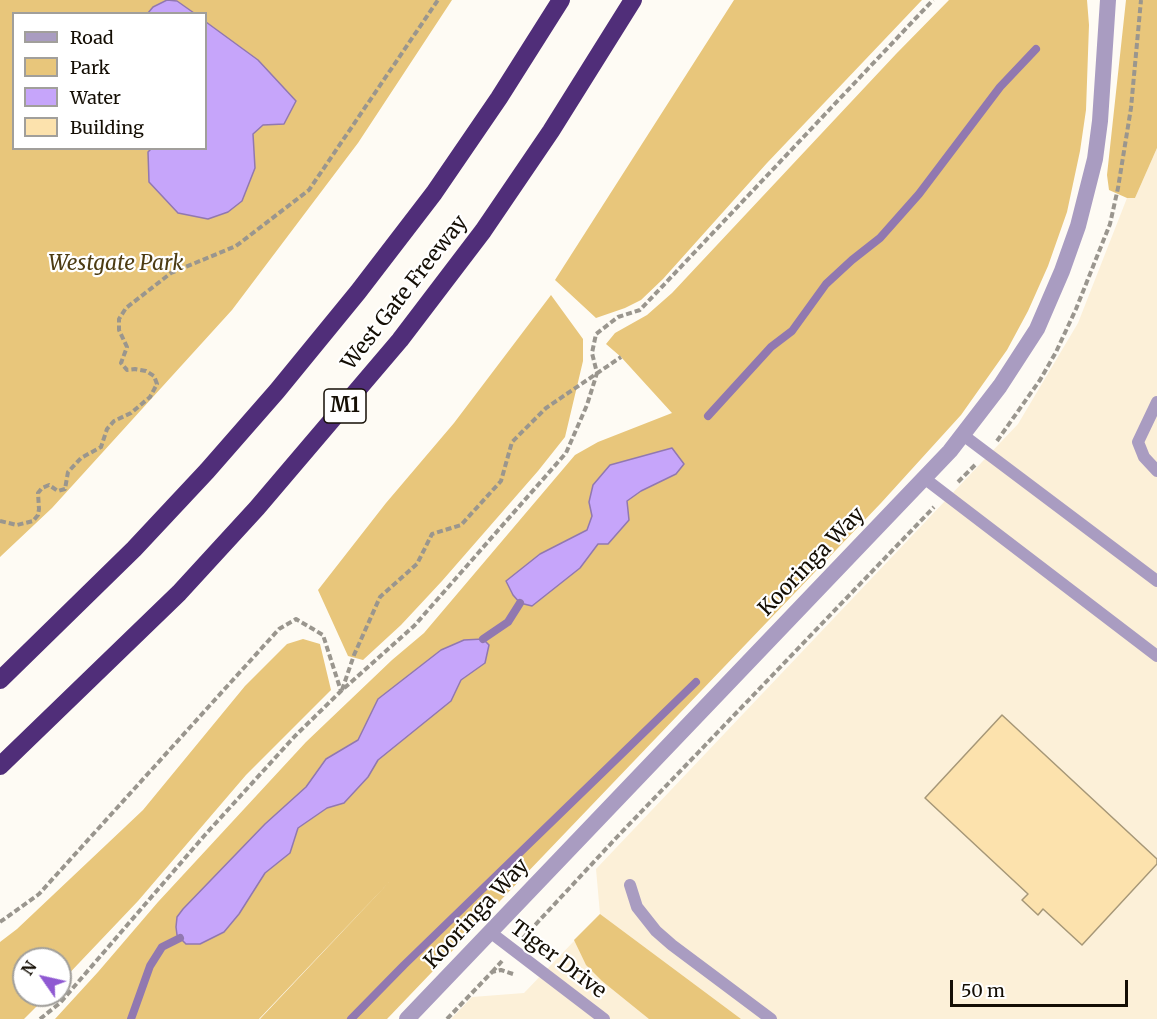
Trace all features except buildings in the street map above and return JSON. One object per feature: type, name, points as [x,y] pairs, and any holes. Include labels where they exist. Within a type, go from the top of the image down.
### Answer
[{"type":"highway","name":"West Gate Freeway","points":[[0,680],[134,549],[277,391],[358,292],[434,193],[499,98],[561,0]]},
{"type":"highway","name":"West Gate Freeway","points":[[0,766],[179,593],[264,500],[400,340],[483,231],[551,131],[633,0]]},
{"type":"street","name":"Kooringa Way","points":[[1098,0],[1104,55]]},
{"type":"street","name":"Kooringa Way","points":[[407,1019],[924,478],[963,435],[1000,386],[1037,329],[1078,226],[1095,159],[1100,122],[1108,0]]},
{"type":"lane","points":[[1156,407],[1138,442],[1144,457],[1157,471]]},
{"type":"lane","points":[[963,435],[1157,582]]},
{"type":"lane","points":[[924,478],[1157,656]]},
{"type":"lane","points":[[630,885],[637,907],[656,931],[771,1019]]},
{"type":"lane","name":"Tiger Drive","points":[[490,932],[603,1019]]},
{"type":"path","points":[[0,521],[17,525],[33,521],[38,515],[38,493],[42,488],[49,485],[58,491],[64,489],[68,472],[81,458],[101,447],[106,429],[150,397],[157,384],[154,376],[146,371],[127,370],[122,363],[127,346],[119,330],[118,319],[126,308],[171,273],[236,246],[309,190],[438,0]]},
{"type":"path","points":[[40,1019],[60,1004],[204,836],[295,736],[341,691],[414,626],[566,453],[587,405],[597,373],[592,353],[596,334],[618,317],[640,310],[933,0]]},
{"type":"path","points":[[341,691],[380,597],[417,564],[432,534],[461,525],[501,481],[512,442],[546,408],[621,357]]},
{"type":"path","points":[[0,922],[39,894],[279,629],[297,619],[323,635],[341,691]]},
{"type":"path","points":[[447,1019],[492,972],[501,970],[517,976]]},
{"type":"shaded area","points":[[1157,148],[1157,1019],[451,1019],[472,997],[524,993],[600,914],[596,869],[1018,424],[1078,323],[1127,198],[1135,198]]},
{"type":"green space","name":"Westgate Park","points":[[0,0],[452,0],[358,143],[232,310],[52,508],[0,557]]},
{"type":"green space","points":[[734,0],[922,0],[767,163],[663,279],[641,300],[596,318],[555,280]]},
{"type":"green space","points":[[949,0],[1087,0],[1089,25],[1086,110],[1067,212],[1048,266],[1028,311],[1007,350],[961,415],[881,503],[387,1019],[260,1019],[393,878],[259,1019],[55,1019],[66,1007],[72,1007],[72,1000],[158,902],[306,742],[392,660],[424,633],[575,455],[598,442],[672,413],[621,357],[606,344],[615,333],[647,315],[672,293]]},
{"type":"green space","points":[[1126,0],[1157,0],[1157,148],[1135,198],[1127,198],[1109,190],[1107,175]]},
{"type":"green space","points":[[551,295],[583,339],[583,361],[565,437],[538,471],[401,625],[363,660],[348,656],[318,590],[386,503],[454,423]]},
{"type":"green space","points":[[303,639],[320,644],[331,690],[246,775],[138,901],[72,970],[72,947],[12,947],[12,1007],[36,1007],[24,1019],[0,1019],[0,942],[17,929],[143,810],[245,686],[287,644]]},
{"type":"green space","points":[[600,914],[741,1019],[649,1019],[586,965],[574,940]]},
{"type":"water","points":[[167,0],[177,1],[193,12],[149,12],[153,7]]},
{"type":"water","points":[[207,23],[258,60],[296,101],[284,124],[263,125],[253,134],[255,168],[242,201],[228,212],[208,219],[178,213],[149,182],[148,152],[150,150],[207,150]]},
{"type":"water","points":[[672,448],[684,464],[676,474],[641,491],[627,501],[629,520],[608,544],[598,544],[580,568],[532,606],[520,603],[506,581],[540,554],[587,530],[592,516],[589,502],[593,485],[610,465]]},
{"type":"water","points":[[483,639],[489,645],[485,663],[461,680],[451,701],[378,760],[368,777],[344,803],[327,808],[298,828],[290,853],[265,873],[239,914],[224,932],[200,944],[186,944],[177,935],[177,917],[183,909],[265,824],[306,787],[326,759],[358,740],[378,699],[441,650],[464,640]]},
{"type":"waterway","points":[[708,416],[771,347],[792,331],[826,284],[880,238],[919,194],[1000,87],[1036,49]]},
{"type":"waterway","points":[[483,639],[508,622],[520,603]]},
{"type":"waterway","points":[[351,1019],[696,682]]},
{"type":"waterway","points":[[131,1019],[150,966],[162,947],[180,938]]}]
